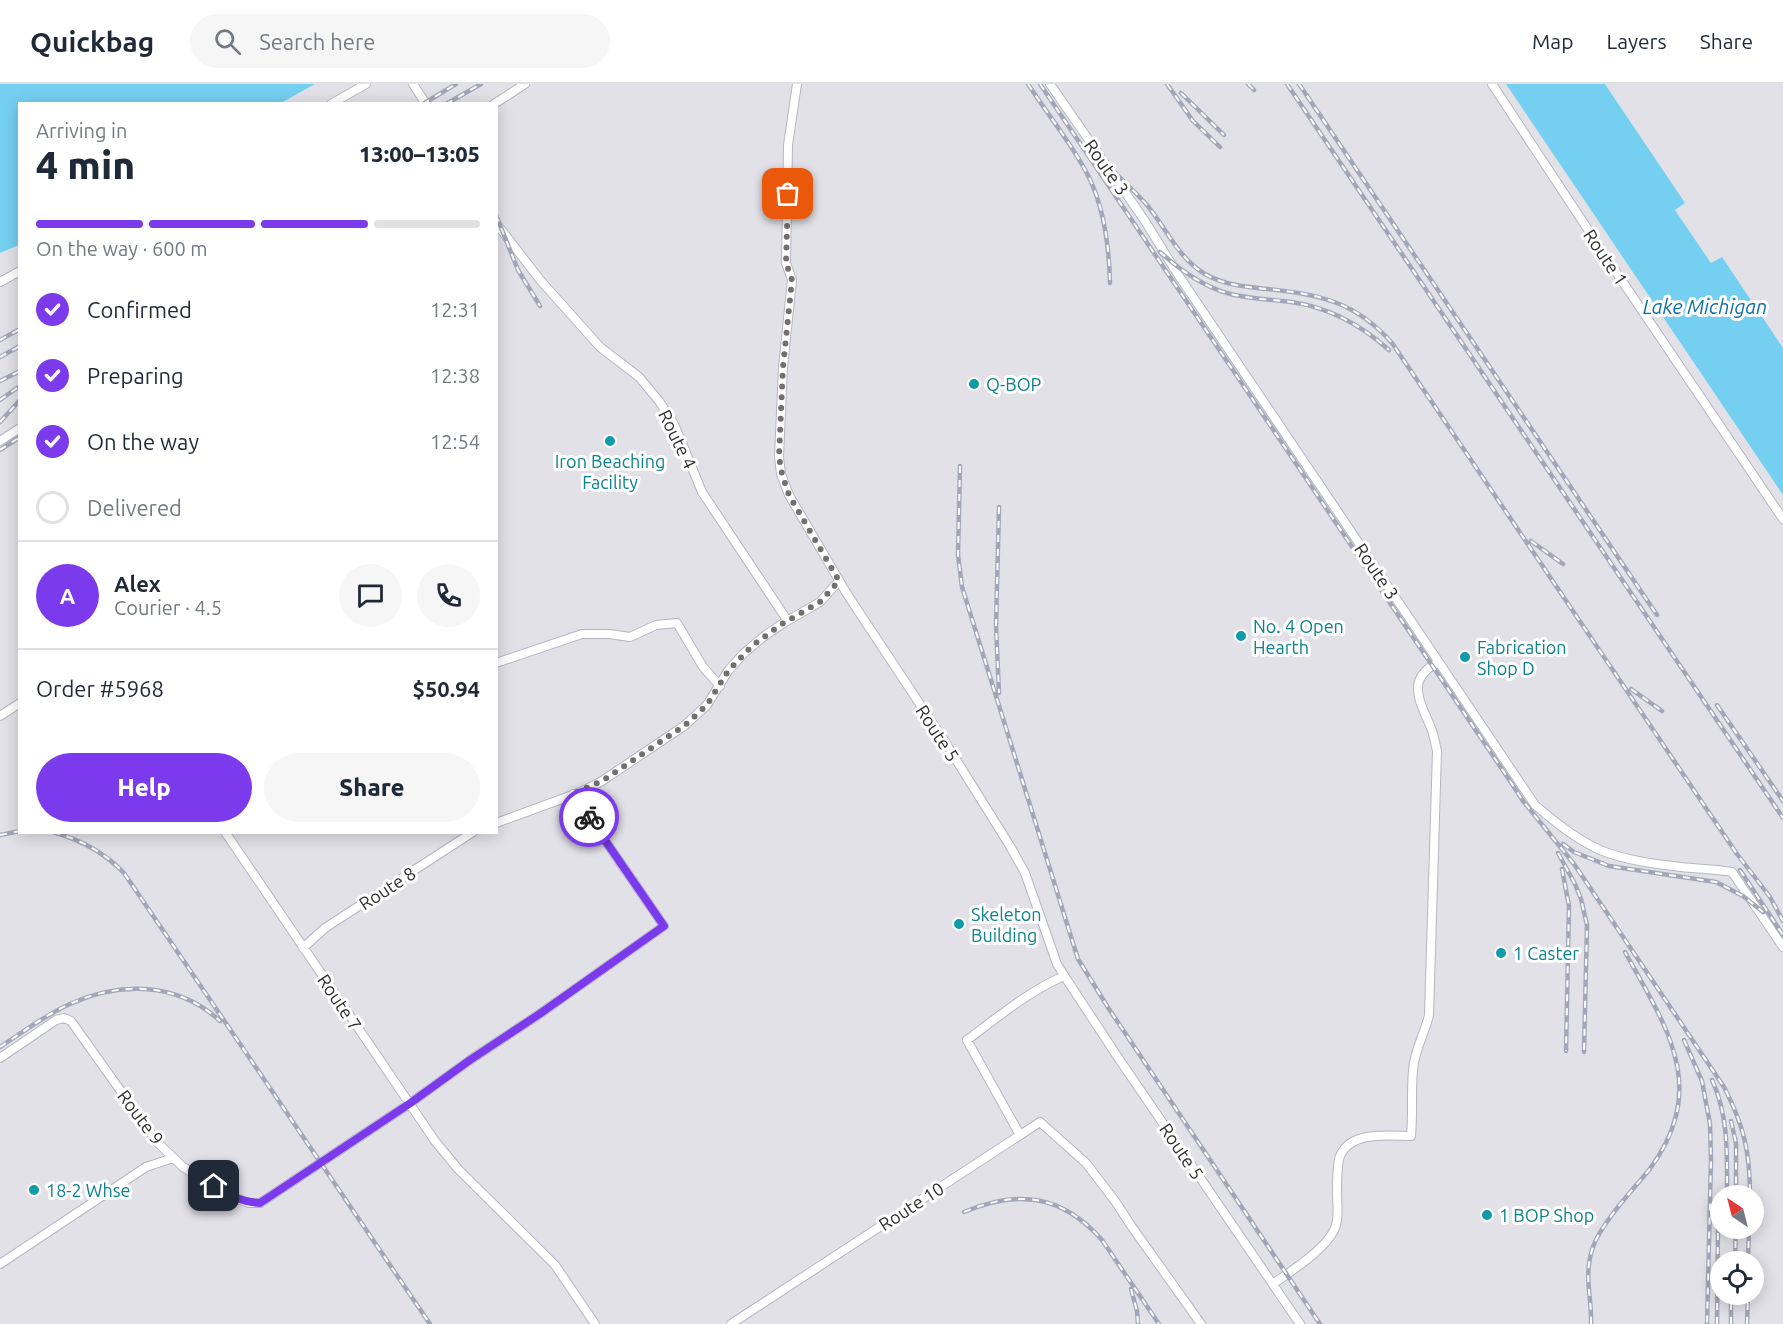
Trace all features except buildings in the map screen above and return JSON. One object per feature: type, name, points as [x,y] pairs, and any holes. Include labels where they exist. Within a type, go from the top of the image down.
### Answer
[{"type":"street","points":[[334,102],[366,84]]},
{"type":"street","points":[[413,84],[425,102]]},
{"type":"street","points":[[497,102],[525,84]]},
{"type":"street","name":"Route 5","points":[[797,84],[788,145],[786,263],[792,280],[783,367],[779,457],[789,495],[839,581],[1010,846],[1025,873],[1057,964],[1064,976],[1300,1324]]},
{"type":"street","name":"Route 3","points":[[1050,84],[1145,221],[1176,273],[1535,806],[1556,824],[1600,849],[1624,858],[1732,872],[1783,947]]},
{"type":"street","name":"Route 1","points":[[1492,84],[1783,519]]},
{"type":"street","name":"Route 4","points":[[498,226],[541,281],[600,347],[639,377],[659,401],[674,424],[702,492],[788,620]]},
{"type":"street","points":[[0,282],[18,272]]},
{"type":"street","points":[[0,441],[18,429]]},
{"type":"street","points":[[498,822],[602,781],[684,726],[707,705],[728,671],[743,654],[788,620],[820,602],[839,581]]},
{"type":"street","points":[[498,662],[582,634],[630,637],[656,625],[677,623],[704,668],[720,686]]},
{"type":"street","points":[[1273,1284],[1318,1251],[1336,1226],[1340,1156],[1347,1148],[1356,1141],[1371,1136],[1412,1136],[1413,1069],[1429,1015],[1437,751],[1417,685],[1421,675],[1438,662]]},
{"type":"street","points":[[0,716],[18,704]]},
{"type":"street","points":[[409,1104],[664,926],[573,794]]},
{"type":"street","name":"Route 7","points":[[226,834],[435,1141],[458,1169],[555,1265],[595,1324]]},
{"type":"street","name":"Route 8","points":[[303,948],[325,928],[470,834]]},
{"type":"street","points":[[1020,1135],[967,1040],[1023,999],[1064,976]]},
{"type":"street","name":"Route 9","points":[[0,1058],[56,1020],[64,1018],[73,1024],[156,1142],[183,1167],[230,1196],[249,1203],[260,1203],[409,1104]]},
{"type":"street","name":"Route 10","points":[[731,1324],[1040,1122],[1086,1162],[1201,1324]]},
{"type":"street","points":[[0,1264],[146,1167],[173,1158]]},
{"type":"shaded area","points":[[315,84],[1506,84],[1783,495],[1783,1324],[0,1324],[0,253],[18,245],[18,834],[498,834],[498,102],[283,102]]},
{"type":"shaded area","points":[[1605,84],[1783,84],[1783,348],[1722,258],[1712,264],[1675,210],[1685,203]]},
{"type":"water","points":[[0,84],[315,84],[283,102],[18,102],[18,245],[0,253]]},
{"type":"water","name":"Lake Michigan","points":[[1506,84],[1605,84],[1685,203],[1675,210],[1711,263],[1722,257],[1783,348],[1783,495]]},
{"type":"railway","points":[[426,102],[456,84]]},
{"type":"railway","points":[[450,102],[481,84]]},
{"type":"railway","points":[[1028,84],[1091,181],[1104,224],[1110,283]]},
{"type":"railway","points":[[1040,84],[1523,801],[1574,864],[1724,1087],[1741,1127],[1747,1152],[1750,1185]]},
{"type":"railway","points":[[1167,84],[1193,121],[1220,147]]},
{"type":"railway","points":[[1248,84],[1254,90]]},
{"type":"railway","points":[[1287,84],[1783,818]]},
{"type":"railway","points":[[1299,84],[1657,615]]},
{"type":"railway","points":[[1181,93],[1224,135]]},
{"type":"railway","points":[[1093,150],[1147,205],[1187,260],[1205,274],[1235,285],[1303,294],[1336,302],[1365,318],[1392,343],[1737,854],[1770,897],[1783,921]]},
{"type":"railway","points":[[498,220],[518,270],[540,306]]},
{"type":"railway","points":[[1160,252],[1191,276],[1218,290],[1242,297],[1305,304],[1318,308],[1355,325],[1389,350]]},
{"type":"railway","points":[[0,340],[18,330]]},
{"type":"railway","points":[[0,357],[18,347]]},
{"type":"railway","points":[[0,381],[18,372]]},
{"type":"railway","points":[[0,400],[18,387]]},
{"type":"railway","points":[[0,422],[18,402]]},
{"type":"railway","points":[[0,450],[18,438]]},
{"type":"railway","points":[[960,466],[958,555],[962,587],[1078,959],[1320,1324]]},
{"type":"railway","points":[[999,507],[996,626],[999,693]]},
{"type":"railway","points":[[1531,541],[1563,564]]},
{"type":"railway","points":[[1631,689],[1662,711]]},
{"type":"railway","points":[[1717,705],[1783,801]]},
{"type":"railway","points":[[0,835],[18,831]]},
{"type":"railway","points":[[59,834],[92,848],[124,873],[430,1324]]},
{"type":"railway","points":[[1563,844],[1574,852],[1609,866],[1716,882],[1743,896],[1763,912]]},
{"type":"railway","points":[[1558,853],[1575,884],[1587,925],[1584,1052]]},
{"type":"railway","points":[[1562,869],[1569,906],[1566,1051]]},
{"type":"railway","points":[[1740,870],[1783,935]]},
{"type":"railway","points":[[1591,1324],[1588,1277],[1590,1257],[1597,1237],[1610,1217],[1649,1170],[1667,1140],[1677,1112],[1679,1085],[1676,1059],[1655,1007],[1625,952]]},
{"type":"railway","points":[[0,1047],[61,1008],[109,991],[148,989],[167,992],[204,1008],[220,1021]]},
{"type":"railway","points":[[1684,1040],[1702,1081],[1710,1124],[1707,1324]]},
{"type":"railway","points":[[1712,1080],[1722,1108],[1727,1152],[1727,1185]]},
{"type":"railway","points":[[1731,1121],[1736,1143],[1736,1185]]},
{"type":"railway","points":[[964,1212],[1003,1200],[1021,1199],[1039,1200],[1071,1213],[1102,1240],[1159,1324]]},
{"type":"railway","points":[[1717,1324],[1718,1239]]},
{"type":"railway","points":[[1735,1251],[1736,1239]]},
{"type":"railway","points":[[1748,1251],[1749,1239]]},
{"type":"railway","points":[[1131,1289],[1138,1324]]},
{"type":"railway","points":[[1731,1305],[1731,1324]]},
{"type":"railway","points":[[1747,1324],[1748,1305]]},
{"type":"way so far","points":[[589,817],[573,794],[602,781],[684,726],[707,705],[728,671],[743,654],[782,624],[820,602],[839,581],[789,495],[779,457],[783,367],[792,280],[786,263],[788,194]]},
{"type":"place","name":"Q-BOP","points":[[974,384]]},
{"type":"place","name":"Iron Beaching Facility","points":[[610,441]]},
{"type":"place","name":"No. 4 Open Hearth","points":[[1241,636]]},
{"type":"place","name":"Fabrication Shop D","points":[[1465,657]]},
{"type":"place","name":"Skeleton Building","points":[[959,924]]},
{"type":"place","name":"1 Caster","points":[[1501,953]]},
{"type":"place","name":"18-2 Whse","points":[[34,1190]]},
{"type":"place","name":"1 BOP Shop","points":[[1487,1215]]},
{"type":"route","points":[[214,1186],[230,1196],[249,1203],[260,1203],[409,1104],[664,926],[589,817]]}]
